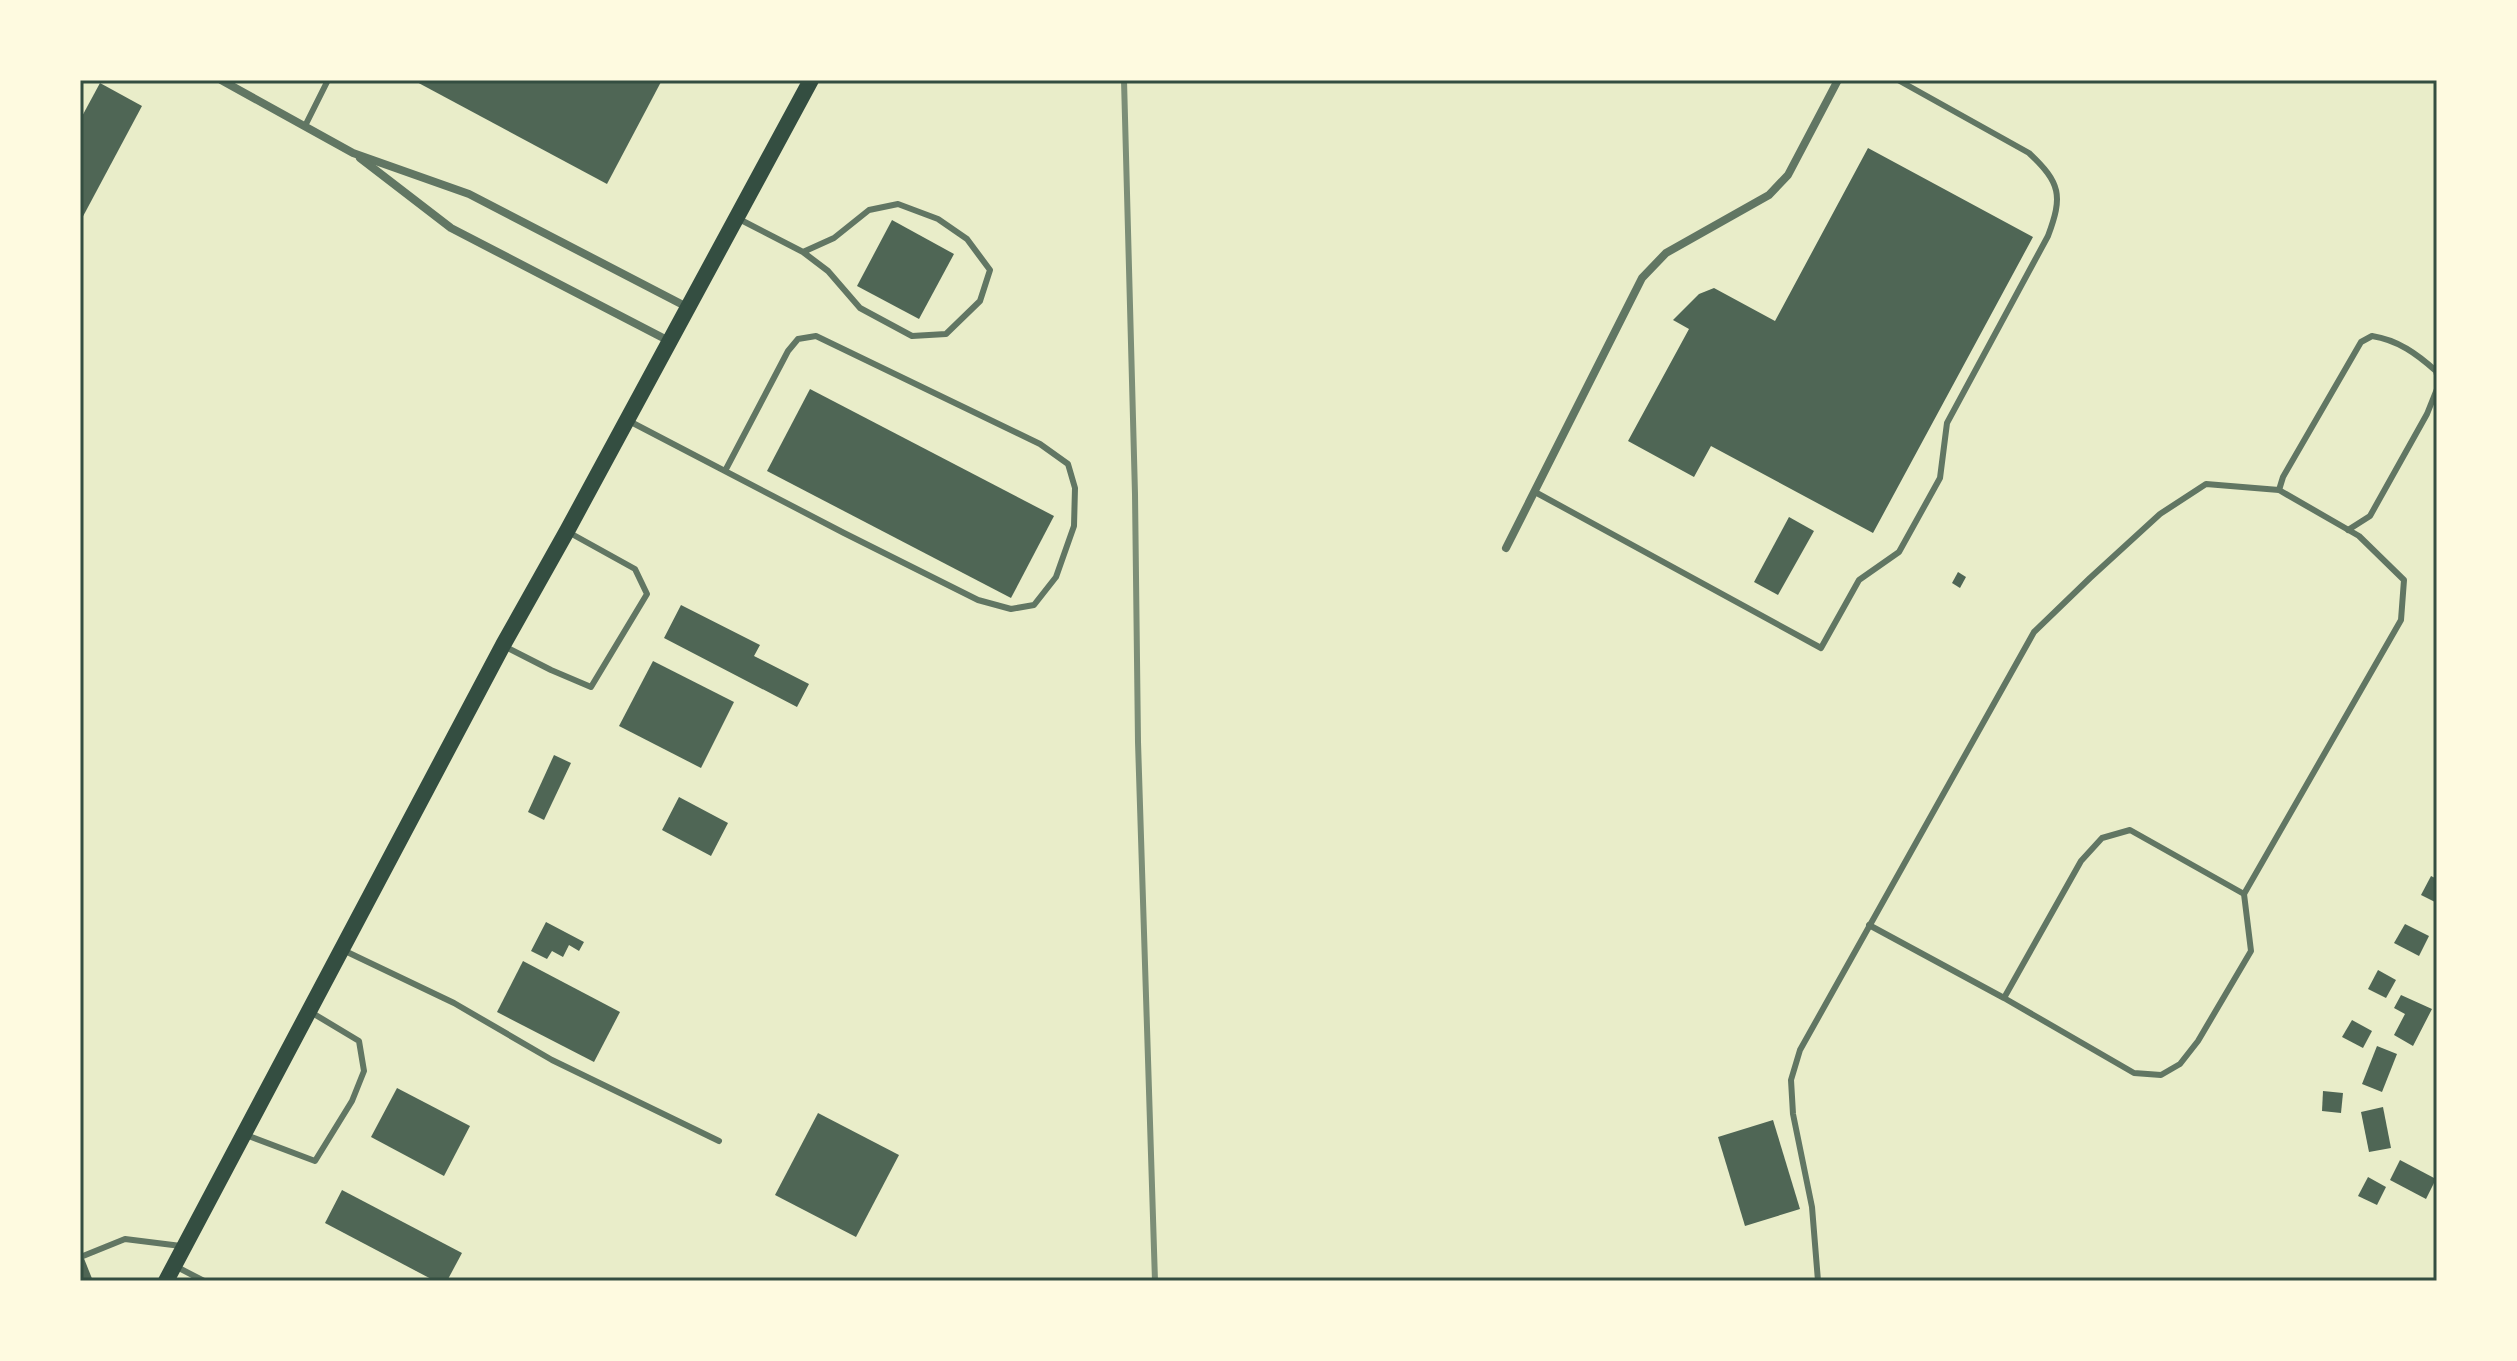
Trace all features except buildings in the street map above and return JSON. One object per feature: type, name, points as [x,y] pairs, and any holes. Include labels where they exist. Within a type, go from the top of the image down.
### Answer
[{"type":"main road","points":[[166,1281],[503,645],[811,80]]},
{"type":"street","points":[[221,80],[353,153],[451,228],[669,341]]},
{"type":"street","points":[[1506,548],[1642,278],[1666,253],[1769,195],[1779,186],[1788,175],[1838,80]]},
{"type":"street","points":[[353,153],[469,194],[687,307]]},
{"type":"lane","points":[[305,126],[328,80]]},
{"type":"lane","points":[[1535,492],[1821,648],[1859,580],[1899,552],[1940,478],[1947,423],[2048,236],[2058,210],[2057,187],[2045,168],[2029,153],[1898,80]]},
{"type":"lane","points":[[736,217],[803,252],[828,271],[860,308],[912,336],[946,334],[980,301],[990,270],[967,239],[938,219],[898,204],[869,210],[834,238],[803,252]]},
{"type":"lane","points":[[626,420],[725,471],[978,600],[1011,609],[1034,605],[1056,577],[1074,526],[1075,488],[1068,464],[1040,444],[816,336],[798,339],[788,351],[725,471]]},
{"type":"lane","points":[[2279,490],[2283,477],[2361,342],[2372,336],[2389,339],[2418,355],[2437,375]]},
{"type":"lane","points":[[2348,530],[2370,516],[2427,414],[2437,389]]},
{"type":"lane","points":[[1818,1281],[1812,1207],[1793,1114],[1791,1080],[1800,1050],[1869,925],[2034,632],[2160,514],[2206,484],[2279,490],[2359,536],[2404,580],[2401,620],[2244,894],[2251,951],[2198,1041],[2180,1064],[2161,1075],[2134,1073],[1869,925]]},
{"type":"lane","points":[[503,645],[591,687],[647,594],[635,569],[567,531]]},
{"type":"lane","points":[[2004,998],[2081,861],[2102,838],[2130,830],[2244,894]]},
{"type":"lane","points":[[342,949],[454,1003],[552,1060],[719,1141]]},
{"type":"lane","points":[[244,1135],[315,1161],[352,1101],[364,1071],[359,1041],[309,1011]]},
{"type":"lane","points":[[83,1256],[125,1239],[184,1247]]},
{"type":"lane","points":[[174,1265],[204,1281]]},
{"type":"railway","points":[[1124,80],[1138,742],[1155,1281]]}]
